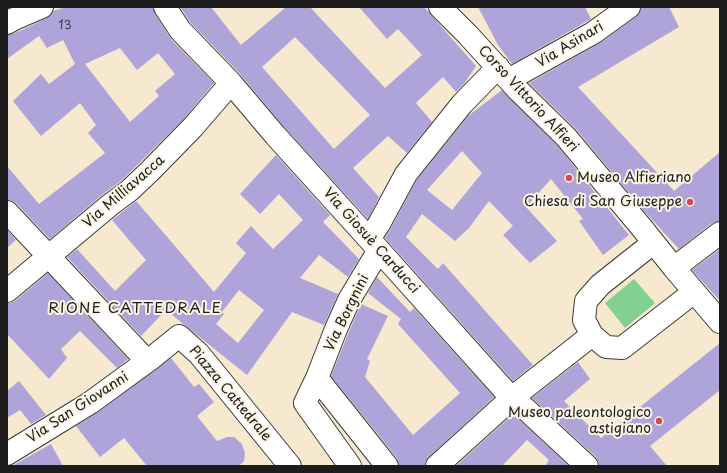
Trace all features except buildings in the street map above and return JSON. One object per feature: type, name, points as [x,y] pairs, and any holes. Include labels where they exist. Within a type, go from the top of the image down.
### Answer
[{"type":"street","points":[[7,23],[42,7]]},
{"type":"street","name":"Via Giosuè Carducci","points":[[165,7],[180,30],[232,83],[275,135],[376,237],[506,392],[513,396],[587,466]]},
{"type":"street","name":"Corso Vittorio Alfieri","points":[[441,7],[566,137],[720,322]]},
{"type":"street","name":"Via Asinari","points":[[376,237],[406,174],[462,104],[505,75],[520,74],[593,33],[629,7]]},
{"type":"street","name":"Via Milliavacca","points":[[7,292],[48,256],[130,190],[193,127],[232,83]]},
{"type":"street","points":[[7,212],[147,361]]},
{"type":"street","points":[[674,268],[720,233]]},
{"type":"street","name":"Via Borgnini","points":[[317,378],[336,328],[376,237]]},
{"type":"street","points":[[653,243],[600,285],[586,301],[584,320],[592,335],[606,346],[622,348],[694,292]]},
{"type":"street","points":[[437,466],[513,396],[592,335]]},
{"type":"street","name":"Piazza Cattedrale","points":[[147,361],[179,336],[199,354],[290,466]]},
{"type":"street","name":"Via San Giovanni","points":[[7,454],[90,403],[147,361]]},
{"type":"street","points":[[350,466],[306,403],[317,378],[387,466]]},
{"type":"green space","points":[[634,279],[655,303],[625,328],[605,303]]},
{"type":"place","name":"Museo Alfieriano","points":[[569,178]]},
{"type":"place","name":"Chiesa di San Giuseppe","points":[[690,202]]},
{"type":"place","name":"Museo paleontologico astigiano","points":[[659,421]]},
{"type":"district","name":"RIONE CATTEDRALE","points":[[135,309]]}]
